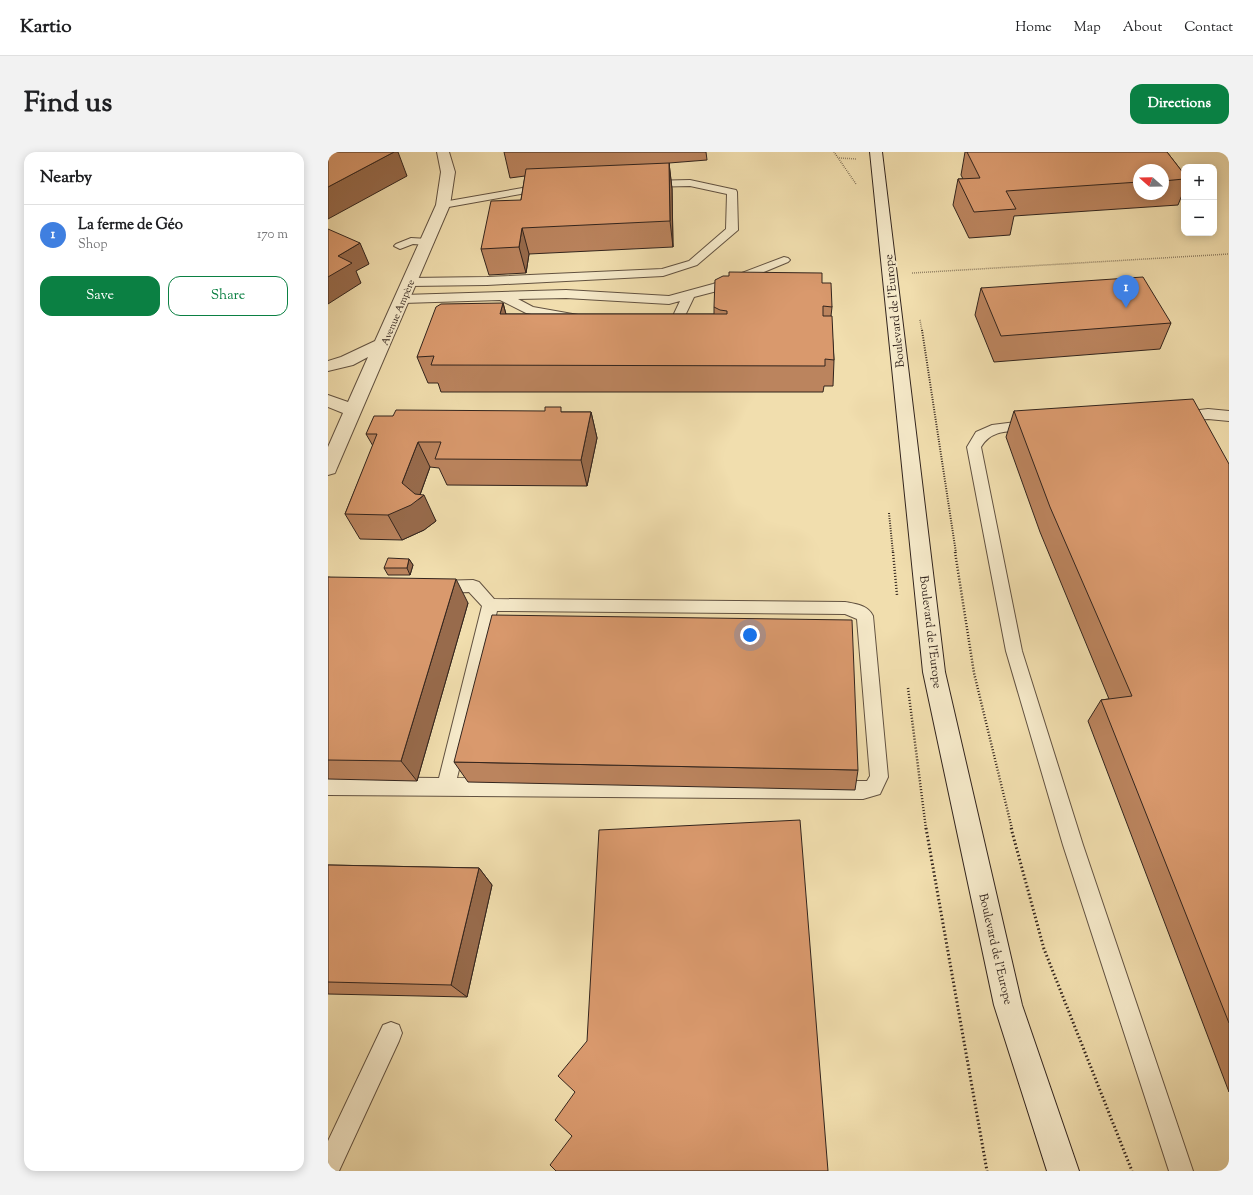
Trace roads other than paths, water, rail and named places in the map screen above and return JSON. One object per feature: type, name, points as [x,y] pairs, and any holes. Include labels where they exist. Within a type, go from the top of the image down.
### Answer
[{"type":"main road","name":"Avenue Ampère","points":[[328,468],[352,410],[384,343],[443,205],[448,172],[443,152]]},
{"type":"main road","name":"Boulevard de l'Europe","points":[[876,152],[934,672],[1008,1005],[1063,1171]]},
{"type":"main road","points":[[328,366],[346,361],[384,343]]},
{"type":"main road","points":[[328,400],[352,410]]},
{"type":"lane","points":[[410,282],[487,281],[663,272],[693,263],[732,230],[732,192],[690,183],[637,184]]},
{"type":"lane","points":[[443,205],[553,186]]},
{"type":"lane","points":[[400,246],[411,241],[428,242]]},
{"type":"lane","points":[[403,298],[566,294],[669,300],[717,287],[784,260]]},
{"type":"lane","points":[[647,323],[677,321],[689,295]]},
{"type":"lane","points":[[502,296],[530,310],[585,320]]},
{"type":"lane","points":[[1161,417],[1208,414],[1229,416]]},
{"type":"lane","points":[[1051,424],[997,428],[980,435],[974,447],[1014,651],[1074,844],[1181,1171]]},
{"type":"lane","points":[[328,786],[863,790],[873,788],[879,777],[865,616],[858,611],[845,608],[490,605],[473,586],[418,587]]},
{"type":"lane","points":[[446,787],[490,605]]},
{"type":"lane","points":[[328,1167],[391,1033]]},
{"type":"place","name":"La ferme de Géo","points":[[1126,308]]}]
